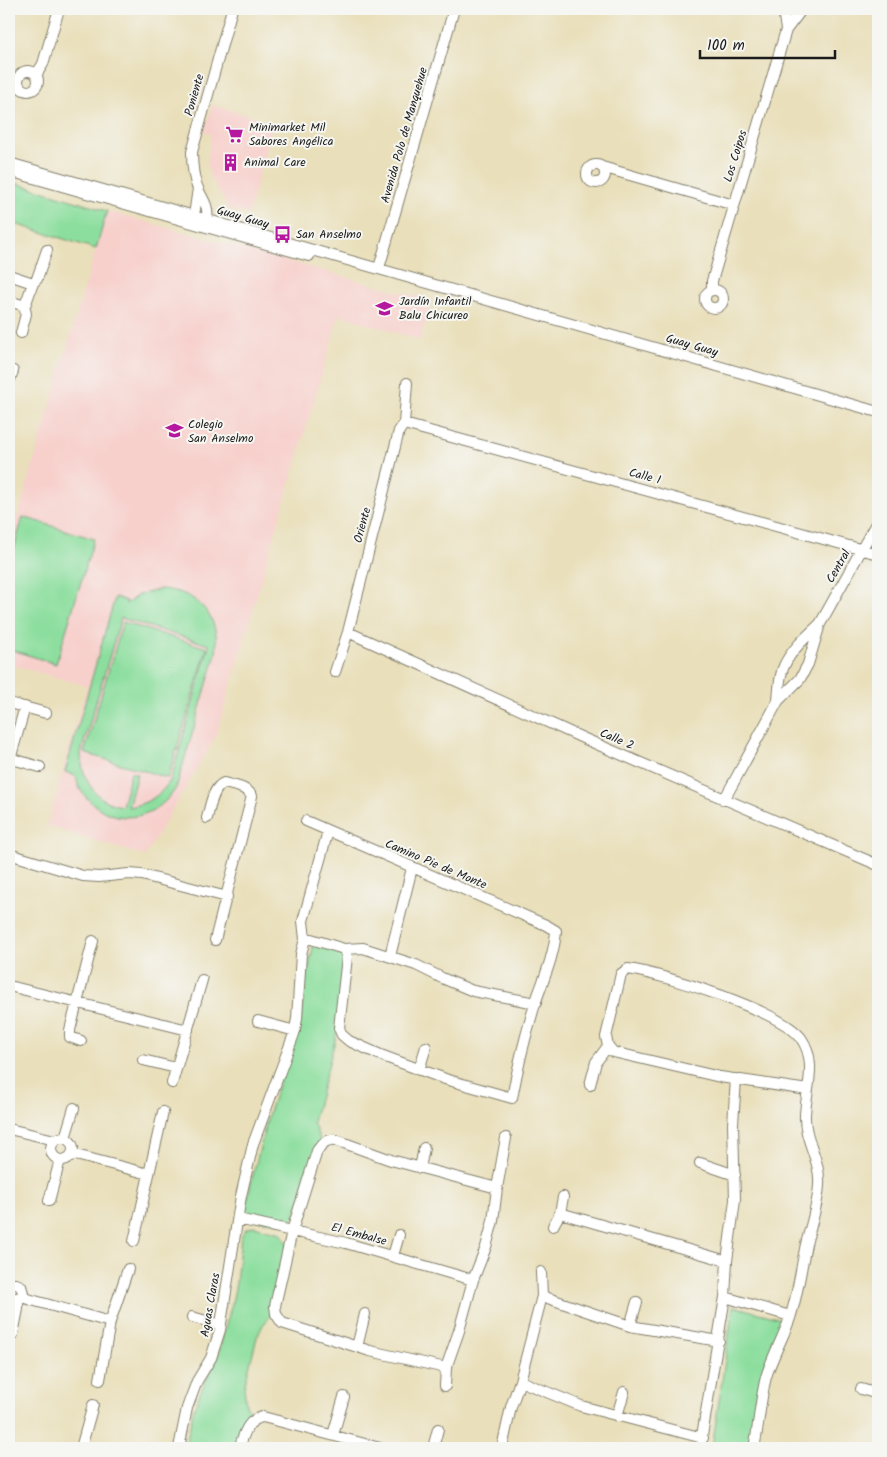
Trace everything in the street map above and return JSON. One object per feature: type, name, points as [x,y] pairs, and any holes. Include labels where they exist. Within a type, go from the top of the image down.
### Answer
[{"type":"street","points":[[36,75],[43,64],[59,9]]},
{"type":"street","name":"Poniente","points":[[199,220],[198,188],[192,167],[194,144],[232,9]]},
{"type":"street","name":"Avenida Polo de Manquehue","points":[[379,268],[454,9]]},
{"type":"street","name":"Los Coipos","points":[[783,9],[786,30]]},
{"type":"street","name":"Los Coipos","points":[[712,290],[712,281],[786,30],[802,9]]},
{"type":"street","name":"Guay Guay","points":[[9,163],[129,201]]},
{"type":"street","points":[[602,168],[734,206]]},
{"type":"street","name":"Guay Guay","points":[[9,171],[199,220],[451,296],[483,302],[498,302]]},
{"type":"street","points":[[21,333],[26,314],[24,304],[40,272],[46,250]]},
{"type":"street","name":"Guay Guay","points":[[320,255],[379,268],[878,412]]},
{"type":"street","points":[[9,275],[33,283]]},
{"type":"street","points":[[9,301],[24,304]]},
{"type":"street","points":[[9,382],[13,371]]},
{"type":"street","name":"Oriente","points":[[335,672],[348,632],[399,431],[404,424],[407,383]]},
{"type":"street","name":"Calle 1","points":[[404,424],[878,554]]},
{"type":"street","name":"Central","points":[[724,800],[778,701],[800,679],[808,664],[820,624],[878,520]]},
{"type":"street","name":"Central","points":[[778,701],[784,665],[804,639],[820,624]]},
{"type":"street","name":"Calle 2","points":[[348,632],[585,739],[878,865]]},
{"type":"street","points":[[9,703],[46,713]]},
{"type":"street","points":[[25,708],[9,759],[40,767]]},
{"type":"street","points":[[207,818],[216,789],[221,783],[248,790],[251,793],[252,796],[215,940]]},
{"type":"street","name":"Camino Pie de Monte","points":[[306,821],[556,931],[554,944],[536,1003]]},
{"type":"street","name":"Aguas Claras","points":[[179,1448],[187,1408],[197,1381],[211,1358],[221,1324],[241,1196],[253,1144],[298,1018],[301,954],[305,939],[303,922],[328,831]]},
{"type":"street","points":[[9,854],[83,876],[142,875],[226,897]]},
{"type":"street","points":[[390,956],[412,868]]},
{"type":"street","points":[[305,939],[344,949],[363,948],[416,965],[473,991],[536,1003],[516,1076],[512,1098],[419,1070],[349,1041],[342,1035],[340,1028],[346,957],[344,949]]},
{"type":"street","points":[[81,1041],[70,1037],[93,941]]},
{"type":"street","points":[[754,1448],[766,1378],[790,1316],[819,1183],[817,1160],[806,1126],[810,1066],[808,1052],[798,1034],[787,1025],[708,991],[660,976],[630,970],[622,972],[606,1037],[608,1046],[616,1053],[736,1079],[808,1090]]},
{"type":"street","points":[[172,1083],[202,980]]},
{"type":"street","points":[[9,986],[188,1030]]},
{"type":"street","points":[[258,1022],[295,1030]]},
{"type":"street","points":[[590,1085],[596,1062],[608,1046]]},
{"type":"street","points":[[419,1070],[426,1047]]},
{"type":"street","points":[[144,1060],[176,1068]]},
{"type":"street","points":[[520,1381],[581,1406],[701,1443],[719,1341],[735,1200],[733,1124],[736,1079]]},
{"type":"street","points":[[65,1138],[74,1108]]},
{"type":"street","points":[[134,1240],[163,1112]]},
{"type":"street","points":[[9,1129],[54,1140],[65,1138]]},
{"type":"street","points":[[65,1138],[71,1143],[72,1154]]},
{"type":"street","points":[[445,1386],[446,1368],[493,1221],[496,1188],[506,1138]]},
{"type":"street","points":[[54,1140],[51,1146],[53,1157],[60,1160],[67,1159],[72,1154]]},
{"type":"street","points":[[446,1368],[357,1347],[289,1326],[278,1319],[276,1306],[292,1232],[317,1150],[326,1141],[336,1140],[384,1158],[496,1188]]},
{"type":"street","points":[[420,1168],[424,1148]]},
{"type":"street","points":[[72,1154],[149,1174]]},
{"type":"street","points":[[49,1201],[60,1160]]},
{"type":"street","points":[[700,1164],[735,1175]]},
{"type":"street","points":[[553,1226],[560,1213],[563,1197]]},
{"type":"street","points":[[560,1213],[727,1261]]},
{"type":"street","name":"El Embalse","points":[[238,1219],[346,1243],[473,1280]]},
{"type":"street","points":[[393,1256],[399,1235]]},
{"type":"street","points":[[100,1380],[110,1322],[128,1269]]},
{"type":"street","points":[[502,1448],[511,1407],[520,1381],[542,1296],[541,1272]]},
{"type":"street","points":[[13,1291],[110,1322]]},
{"type":"street","points":[[13,1291],[18,1309],[13,1334]]},
{"type":"street","points":[[542,1296],[630,1326],[719,1341]]},
{"type":"street","points":[[725,1297],[790,1316]]},
{"type":"street","points":[[630,1326],[637,1302]]},
{"type":"street","points":[[357,1347],[365,1314]]},
{"type":"street","points":[[192,1317],[221,1324]]},
{"type":"street","points":[[861,1389],[878,1394]]},
{"type":"street","points":[[616,1416],[624,1392]]},
{"type":"street","points":[[332,1436],[344,1397]]},
{"type":"street","points":[[81,1448],[94,1405]]},
{"type":"street","points":[[239,1448],[246,1428],[257,1418],[264,1417],[380,1448]]},
{"type":"street","points":[[433,1448],[438,1429]]},
{"type":"street","points":[[9,1447],[13,1448]]},
{"type":"shaded area","points":[[212,105],[273,123],[248,214],[229,210],[210,176],[207,165],[211,134],[204,132]]},
{"type":"shaded area","name":"Colegio San Anselmo","points":[[107,211],[432,301],[420,340],[339,315],[216,736],[145,856],[47,826],[87,686],[9,664],[9,547]]},
{"type":"green space","points":[[9,181],[107,211],[96,249],[9,222]]},
{"type":"green space","points":[[23,517],[94,539],[56,664],[9,649],[9,566]]},
{"type":"green space","points":[[161,589],[186,595],[204,608],[211,618],[217,641],[216,654],[176,788],[159,806],[149,812],[138,816],[126,817],[103,811],[92,803],[81,790],[76,777],[65,772],[115,597],[126,601],[126,604],[138,595]],"holes":[[[121,618],[209,645],[171,779],[167,785],[153,798],[141,804],[128,807],[137,774],[131,772],[122,806],[105,800],[98,795],[87,780],[81,753]]]},
{"type":"green space","points":[[123,622],[207,648],[168,778],[84,753]]},
{"type":"green space","points":[[314,943],[345,953],[336,1037],[313,1122],[320,1140],[295,1216],[289,1222],[270,1222],[250,1216],[245,1207],[269,1112],[301,1018],[305,984]]},
{"type":"green space","points":[[254,1226],[281,1233],[288,1244],[273,1313],[263,1325],[257,1337],[244,1387],[246,1405],[251,1413],[242,1425],[234,1448],[185,1448],[194,1408],[217,1359],[232,1303],[241,1236],[246,1229]]},
{"type":"green space","points":[[733,1306],[785,1320],[762,1373],[748,1448],[712,1448]]},
{"type":"place","name":"Minimarket Mil Sabores Angélica","points":[[235,134]]},
{"type":"place","name":"Animal Care","points":[[230,162]]},
{"type":"place","name":"San Anselmo","points":[[282,234]]},
{"type":"place","name":"Jardín Infantil Balu Chicureo","points":[[385,308]]},
{"type":"place","name":"Colegio San Anselmo","points":[[174,431]]}]
